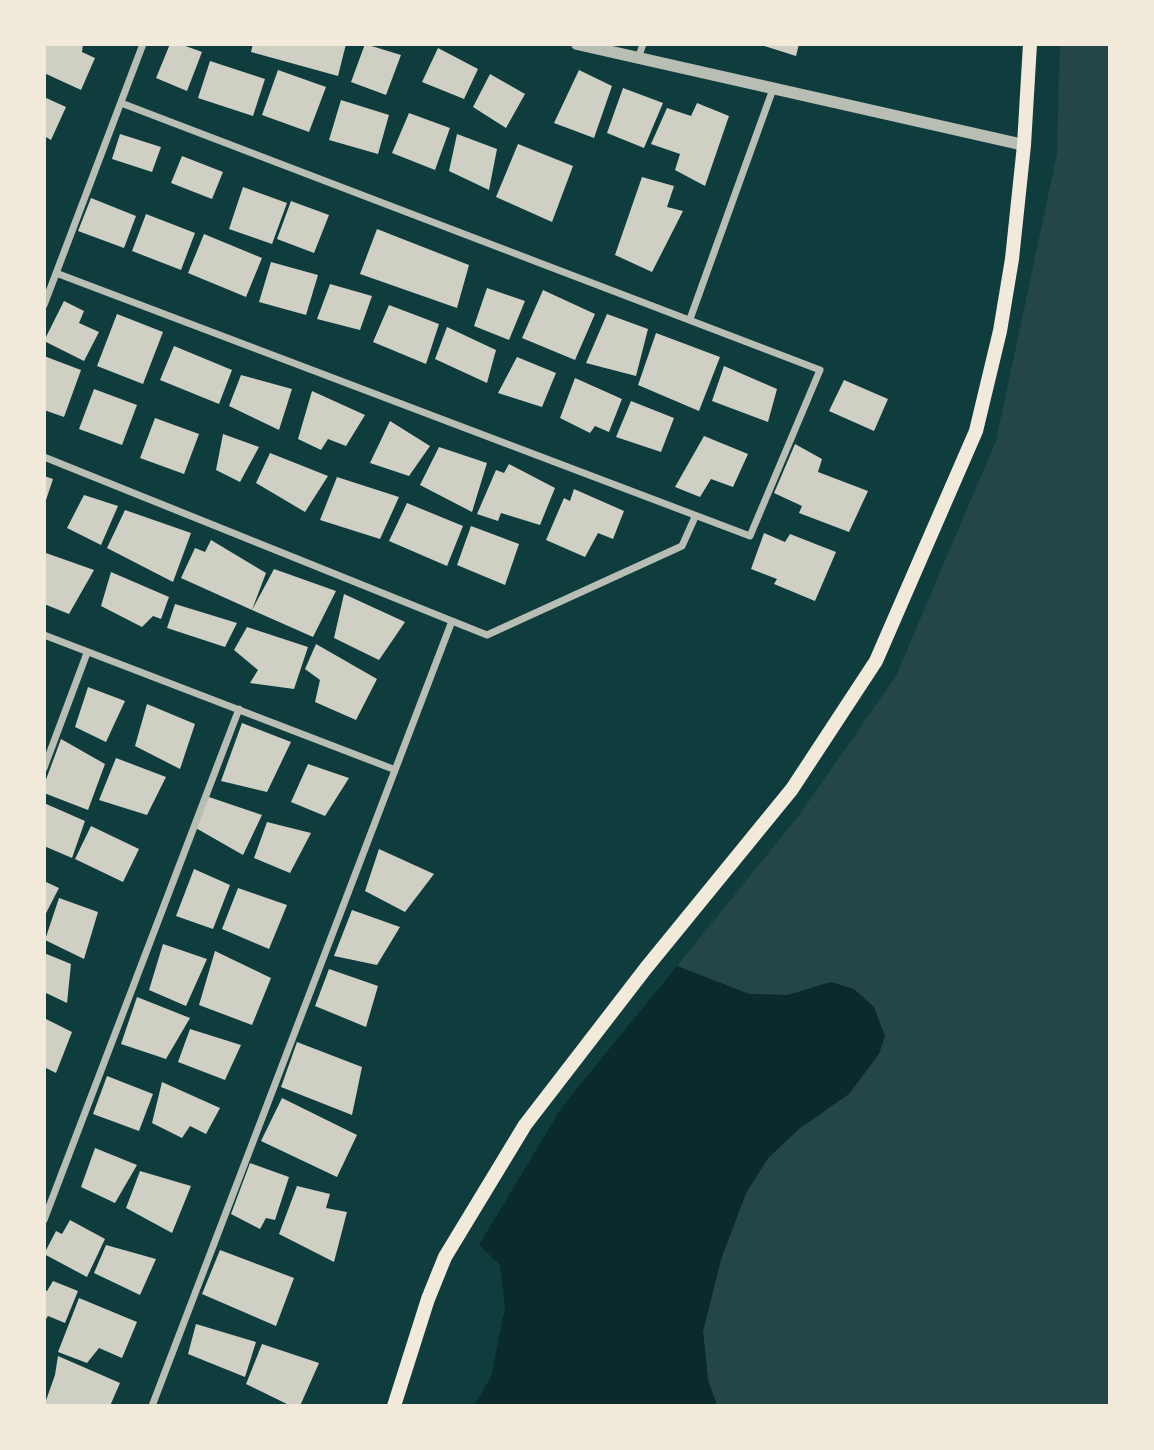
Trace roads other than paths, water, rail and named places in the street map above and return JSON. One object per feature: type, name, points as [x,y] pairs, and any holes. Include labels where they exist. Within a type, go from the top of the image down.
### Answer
[{"type":"main road","points":[[394,1406],[428,1299],[445,1257],[525,1125],[646,968],[792,789],[877,661],[976,431],[1000,331],[1012,259],[1024,145],[1030,44]]},
{"type":"street","points":[[44,305],[143,44]]},
{"type":"street","points":[[577,44],[1024,145]]},
{"type":"street","points":[[638,59],[643,44]]},
{"type":"street","points":[[690,319],[773,89]]},
{"type":"street","points":[[56,273],[750,536],[820,370],[121,103]]},
{"type":"street","points":[[44,457],[487,635],[682,546],[695,517]]},
{"type":"street","points":[[152,1406],[393,769],[452,621]]},
{"type":"street","points":[[44,635],[393,769]]},
{"type":"street","points":[[44,768],[87,653]]},
{"type":"street","points":[[44,1220],[239,709]]}]
